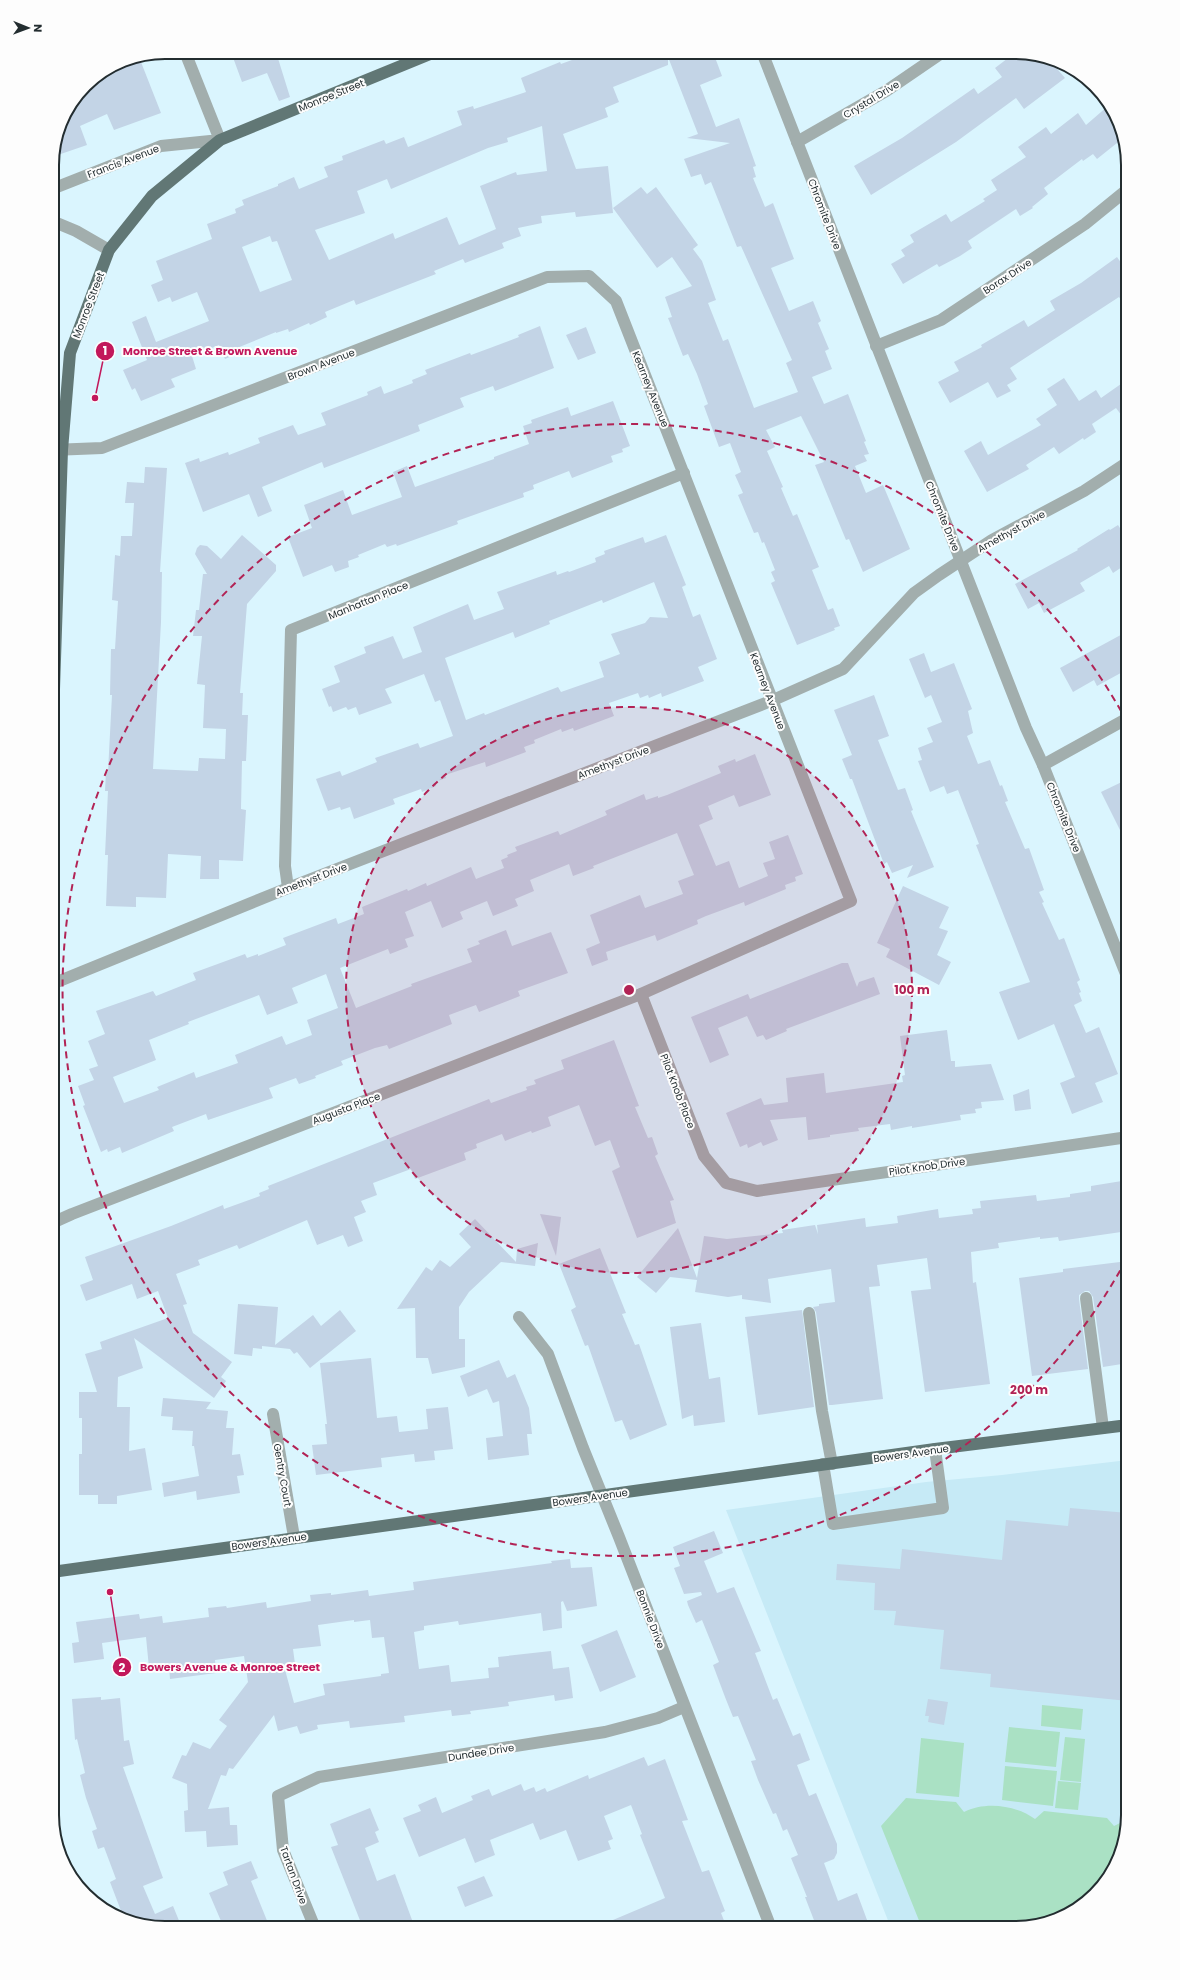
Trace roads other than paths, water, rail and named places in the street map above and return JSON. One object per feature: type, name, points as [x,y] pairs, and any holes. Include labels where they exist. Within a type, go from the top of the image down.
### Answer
[{"type":"main road","name":"Monroe Street","points":[[59,435],[70,353],[109,250],[152,196],[220,140],[418,59]]},
{"type":"main road","name":"Bowers Avenue","points":[[59,1571],[294,1537],[935,1449],[1121,1426]]},
{"type":"street","points":[[188,59],[220,140]]},
{"type":"street","name":"Chromite Drive","points":[[765,59],[1026,728],[1043,764],[1121,959]]},
{"type":"street","name":"Crystal Drive","points":[[797,142],[886,91],[933,59]]},
{"type":"street","name":"Francis Avenue","points":[[59,186],[161,146],[220,140]]},
{"type":"street","name":"Borax Drive","points":[[876,346],[941,320],[1085,224],[1121,195]]},
{"type":"street","points":[[59,224],[76,231],[109,250]]},
{"type":"street","name":"Brown Avenue","points":[[59,450],[102,448],[547,277],[589,276]]},
{"type":"street","name":"Kearney Avenue","points":[[589,276],[616,301],[684,473],[771,701],[851,901],[640,994]]},
{"type":"street","name":"Amethyst Drive","points":[[59,981],[288,888],[771,701],[843,669],[914,593],[960,559],[1084,491],[1121,467]]},
{"type":"street","name":"Manhattan Place","points":[[288,888],[285,866],[291,630],[684,473]]},
{"type":"street","points":[[1043,764],[1121,722]]},
{"type":"street","name":"Pilot Knob Place","points":[[640,994],[704,1156],[726,1183]]},
{"type":"street","name":"Augusta Place","points":[[59,1220],[640,994]]},
{"type":"street","name":"Pilot Knob Drive","points":[[726,1183],[757,1191],[1121,1138]]},
{"type":"street","points":[[1086,1298],[1103,1428]]},
{"type":"street","points":[[809,1314],[822,1410],[833,1524],[943,1508],[935,1449]]},
{"type":"street","name":"Bonnie Drive","points":[[519,1317],[548,1354],[601,1496],[619,1537],[767,1921]]},
{"type":"street","name":"Gentry Court","points":[[273,1414],[294,1537]]},
{"type":"street","name":"Dundee Drive","points":[[278,1796],[319,1778],[605,1732],[658,1718],[684,1707]]},
{"type":"street","name":"Tartan Drive","points":[[278,1796],[283,1850],[312,1921]]},
{"type":"place","name":"Monroe Street & Brown Avenue","points":[[95,398]]},
{"type":"place","name":"Bowers Avenue & Monroe Street","points":[[110,1592]]}]
